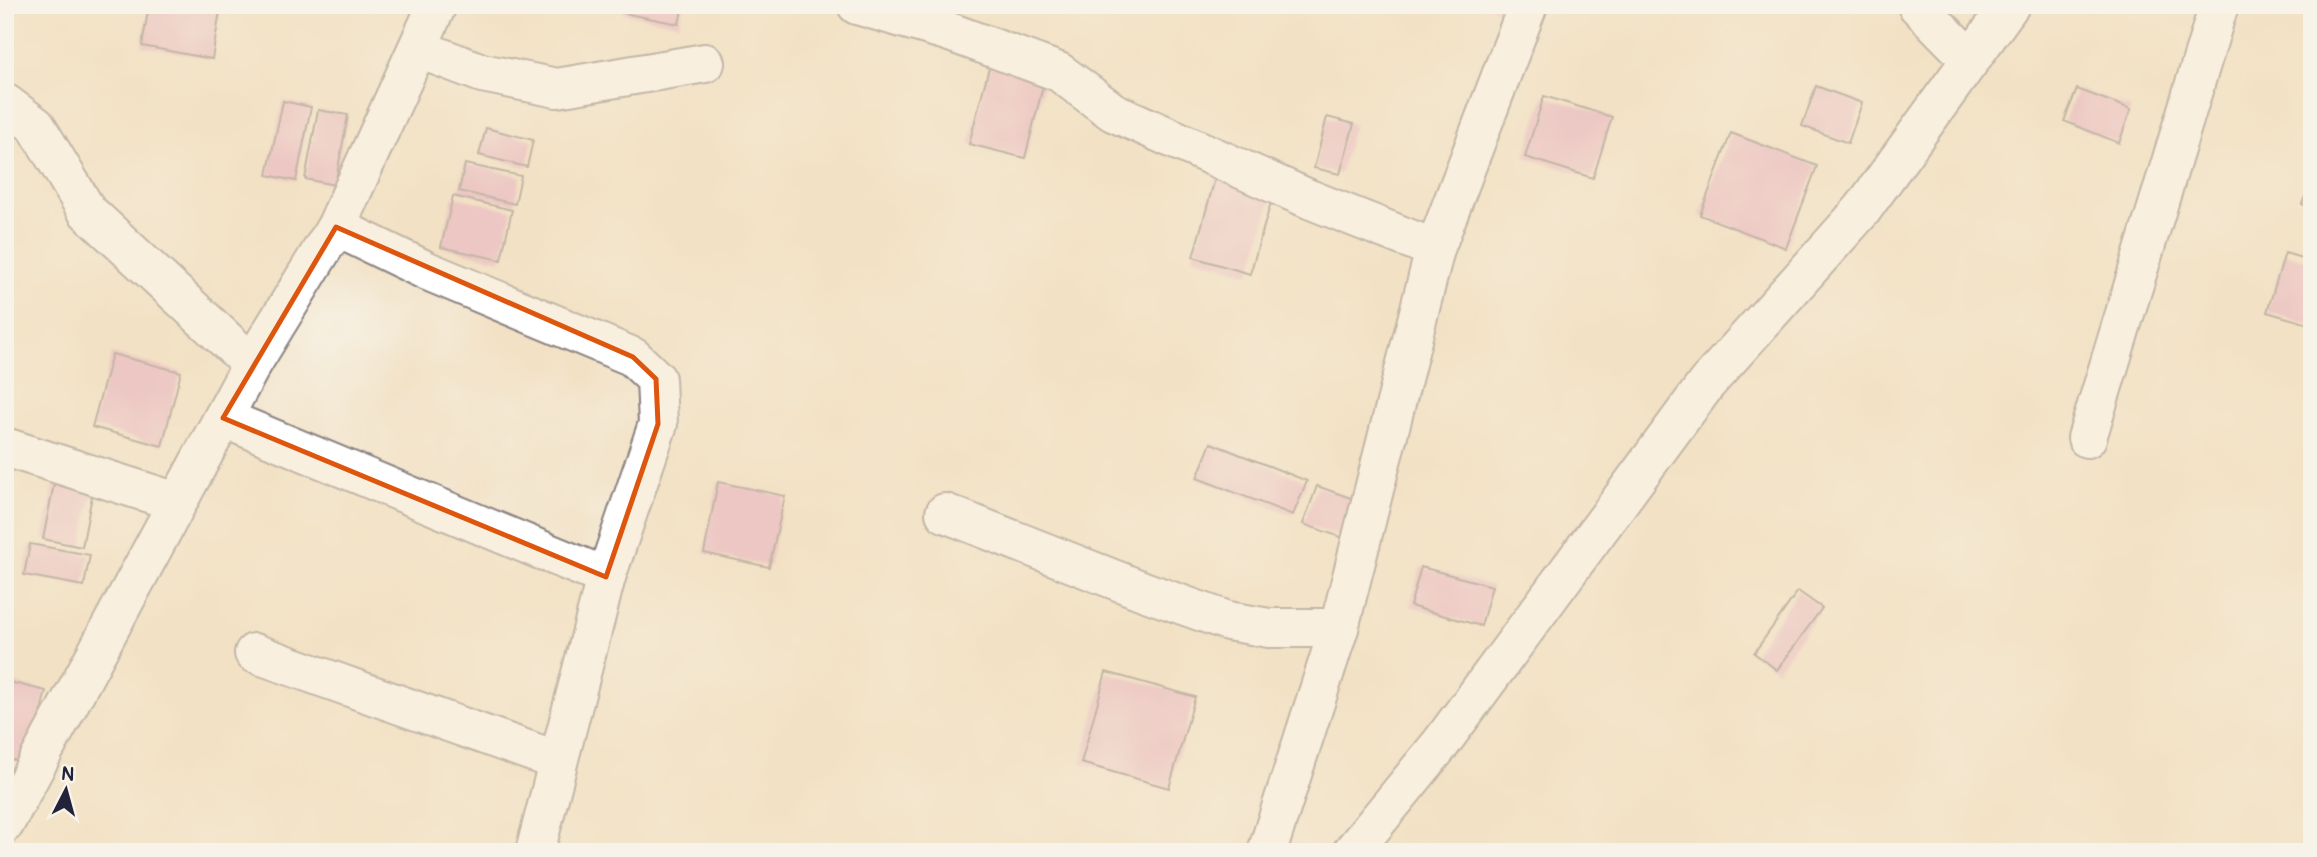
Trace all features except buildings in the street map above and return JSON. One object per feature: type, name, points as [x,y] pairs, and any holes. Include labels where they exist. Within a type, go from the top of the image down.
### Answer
[{"type":"street","points":[[5,823],[223,418],[336,227],[437,5]]},
{"type":"street","points":[[857,5],[1029,59],[1059,72],[1113,112],[1309,199],[1435,249]]},
{"type":"street","points":[[1267,852],[1339,628],[1435,249],[1528,5]]},
{"type":"street","points":[[1917,5],[1970,59]]},
{"type":"street","points":[[1352,852],[1442,742],[1707,383],[1862,210],[2010,5]]},
{"type":"street","points":[[2087,438],[2219,5]]},
{"type":"street","points":[[419,49],[482,72],[557,88],[705,63]]},
{"type":"street","points":[[5,103],[36,125],[87,211],[253,364]]},
{"type":"street","points":[[336,227],[425,270],[633,357],[656,379],[658,424],[606,577],[535,852]]},
{"type":"street","points":[[223,418],[606,577]]},
{"type":"street","points":[[5,447],[177,502]]},
{"type":"street","points":[[945,513],[1146,592],[1228,621],[1269,628],[1339,628]]},
{"type":"street","points":[[254,653],[558,761]]},
{"type":"highlighted area","points":[[336,227],[633,357],[656,379],[658,424],[606,577],[223,418]]}]
